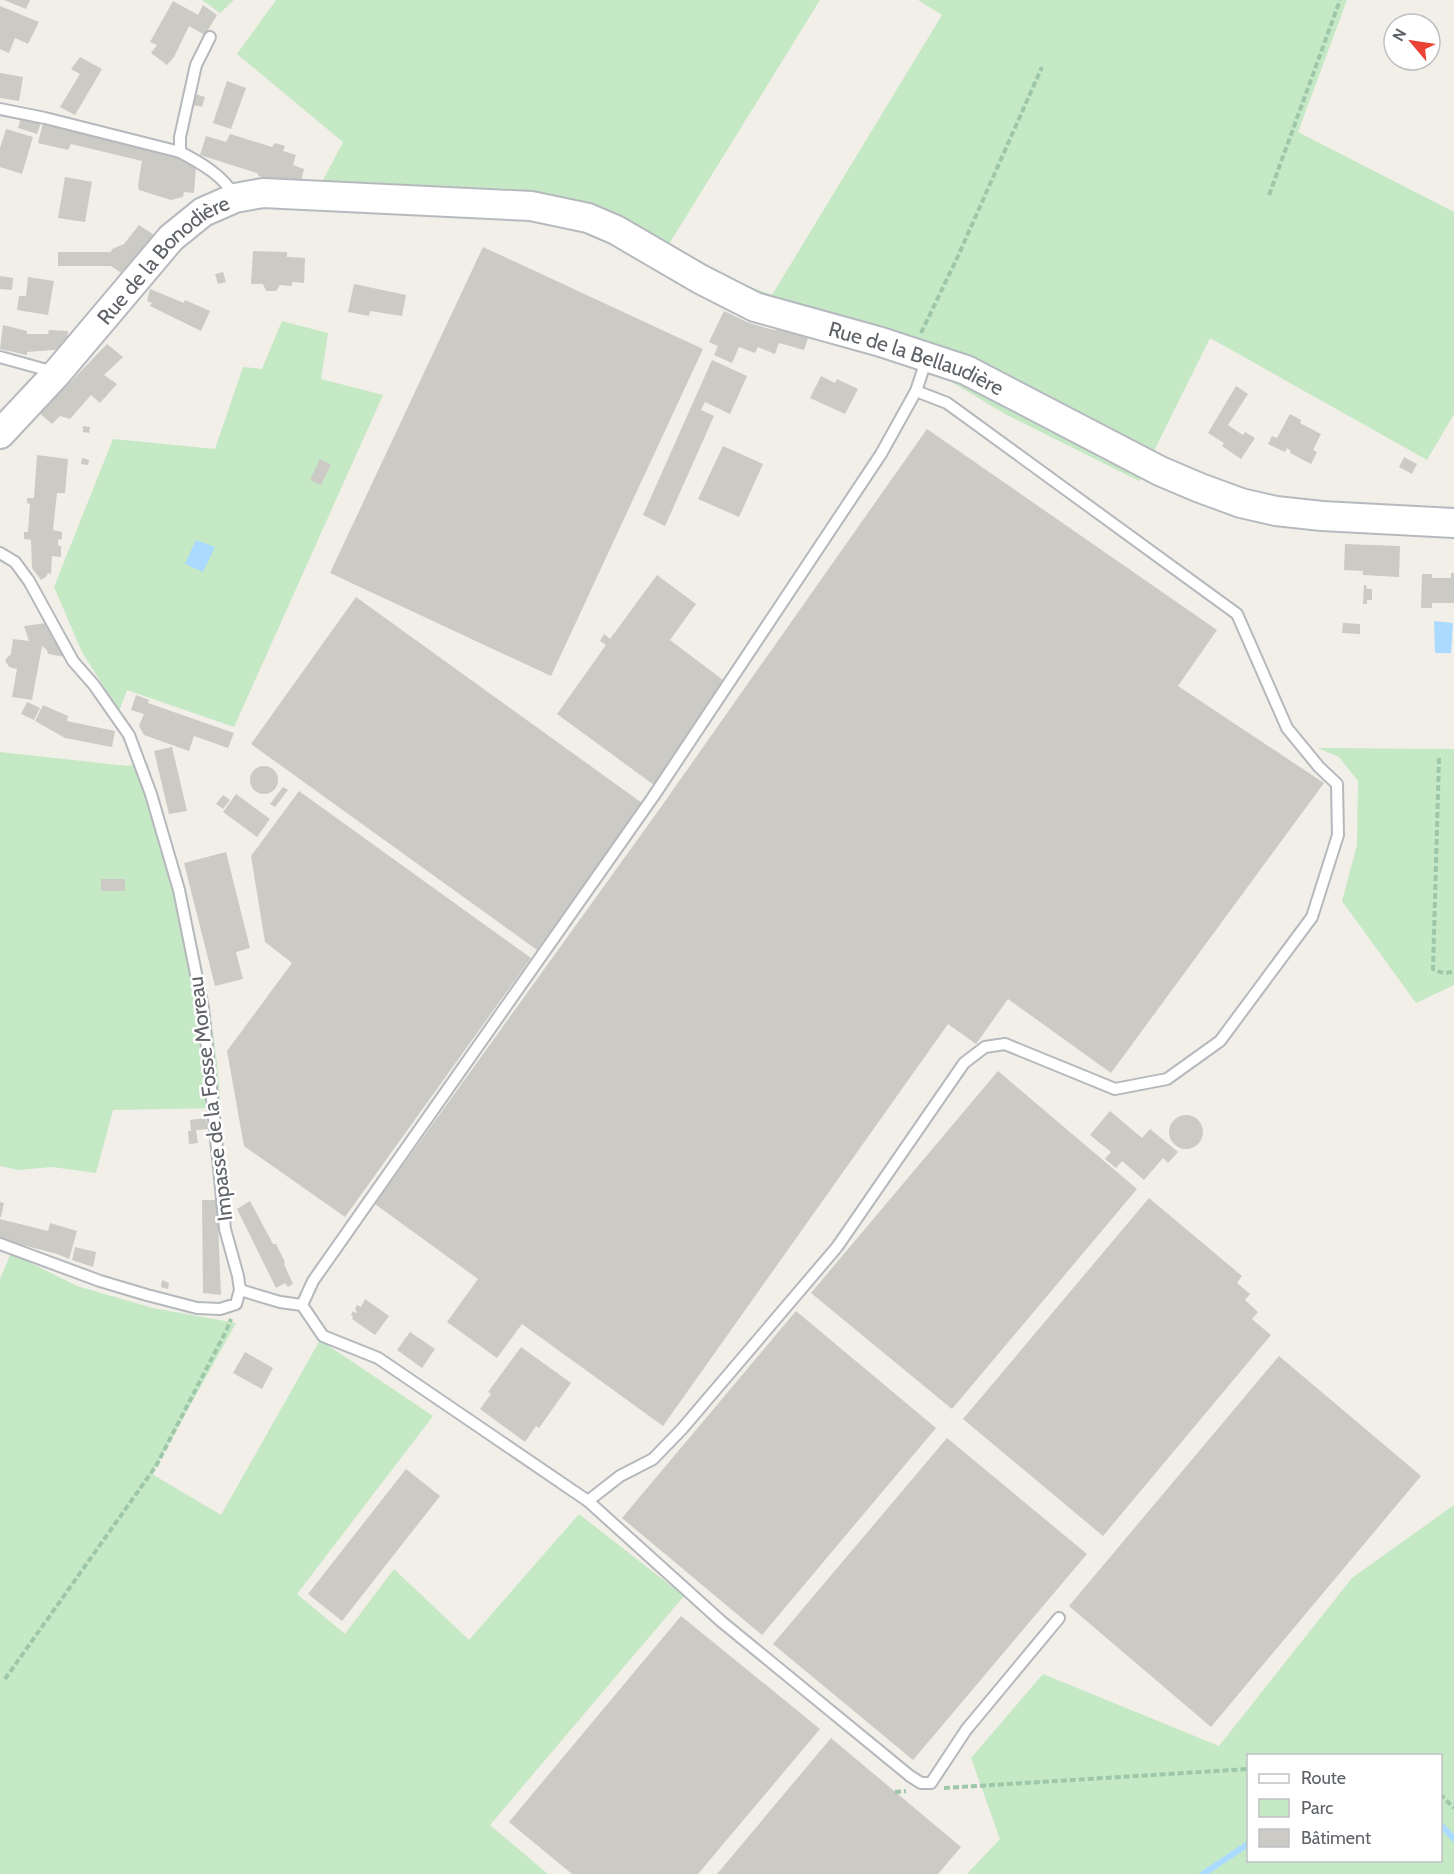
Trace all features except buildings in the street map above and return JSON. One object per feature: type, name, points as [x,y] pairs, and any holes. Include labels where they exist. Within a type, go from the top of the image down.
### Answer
[{"type":"street","name":"Rue de la Bonodière","points":[[0,434],[57,373],[171,238],[203,212],[235,198],[263,193],[378,197]]},
{"type":"street","name":"Rue de la Bellaudière","points":[[378,197],[531,206],[588,218],[616,230],[700,279],[755,307],[966,370],[1160,471],[1241,503],[1322,516],[1454,523]]},
{"type":"lane","points":[[180,152],[180,137],[196,65],[210,37]]},
{"type":"lane","points":[[0,109],[180,152],[198,161],[216,175],[229,186],[235,198]]},
{"type":"lane","points":[[302,1305],[313,1281],[653,797],[881,454],[916,391],[918,354]]},
{"type":"lane","points":[[0,357],[57,373]]},
{"type":"lane","points":[[588,1501],[620,1476],[653,1459],[682,1429],[837,1247],[964,1063],[985,1047],[1005,1044],[1115,1089],[1167,1078],[1220,1041],[1312,917],[1338,835],[1337,784],[1319,767],[1287,728],[1237,614],[947,403],[916,391]]},
{"type":"lane","name":"Impasse de la Fosse Moreau","points":[[0,554],[15,562],[29,581],[73,661],[94,685],[129,735],[151,794],[179,890],[203,1008],[225,1229],[240,1290],[236,1304]]},
{"type":"lane","points":[[0,1244],[100,1281],[197,1308],[220,1309],[236,1304]]},
{"type":"lane","points":[[240,1290],[280,1302],[302,1305],[323,1336],[378,1358],[588,1501],[722,1622],[921,1783],[931,1783],[966,1730],[1059,1618]]},
{"type":"path","points":[[1269,195],[1340,0]]},
{"type":"path","points":[[918,354],[924,327],[1042,67]]},
{"type":"path","points":[[1439,759],[1433,969],[1439,973],[1448,974],[1454,971]]},
{"type":"path","points":[[5,1679],[156,1466],[227,1329],[236,1304]]},
{"type":"path","points":[[942,1788],[1247,1769]]},
{"type":"path","points":[[895,1792],[907,1791]]},
{"type":"path","points":[[1442,1796],[1454,1808]]},
{"type":"green space","points":[[202,0],[234,0],[220,13]]},
{"type":"green space","points":[[276,0],[820,0],[669,244],[743,284],[772,295],[942,15],[918,0],[1347,0],[1298,132],[1454,212],[1454,414],[1427,460],[1210,338],[1139,481],[1005,414],[950,381],[722,304],[660,273],[592,232],[497,215],[310,205],[343,142],[237,54]]},
{"type":"green space","points":[[282,321],[328,333],[321,379],[383,395],[234,727],[127,690],[119,711],[82,652],[54,587],[113,439],[215,449],[243,367],[262,369]]},
{"type":"green space","points":[[1318,748],[1454,749],[1454,985],[1416,1003],[1342,901],[1357,845],[1358,781],[1339,757]]},
{"type":"green space","points":[[0,752],[128,766],[147,762],[173,846],[194,932],[211,1020],[221,1108],[113,1110],[96,1173],[52,1167],[18,1170],[0,1166]]},
{"type":"green space","points":[[11,1253],[77,1286],[153,1308],[236,1323],[152,1474],[221,1515],[320,1340],[433,1416],[297,1594],[345,1634],[394,1569],[469,1640],[579,1514],[684,1596],[490,1825],[548,1874],[0,1874],[0,1279]]},
{"type":"green space","points":[[1454,1505],[1454,1874],[967,1874],[1000,1839],[971,1758],[1043,1674],[1219,1746],[1352,1578]]},
{"type":"water","points":[[196,540],[215,547],[203,572],[185,564]]},
{"type":"water","points":[[1434,621],[1453,623],[1451,653],[1435,653]]},
{"type":"waterway","points":[[1442,1826],[1454,1839]]},
{"type":"waterway","points":[[1203,1874],[1247,1845]]}]
